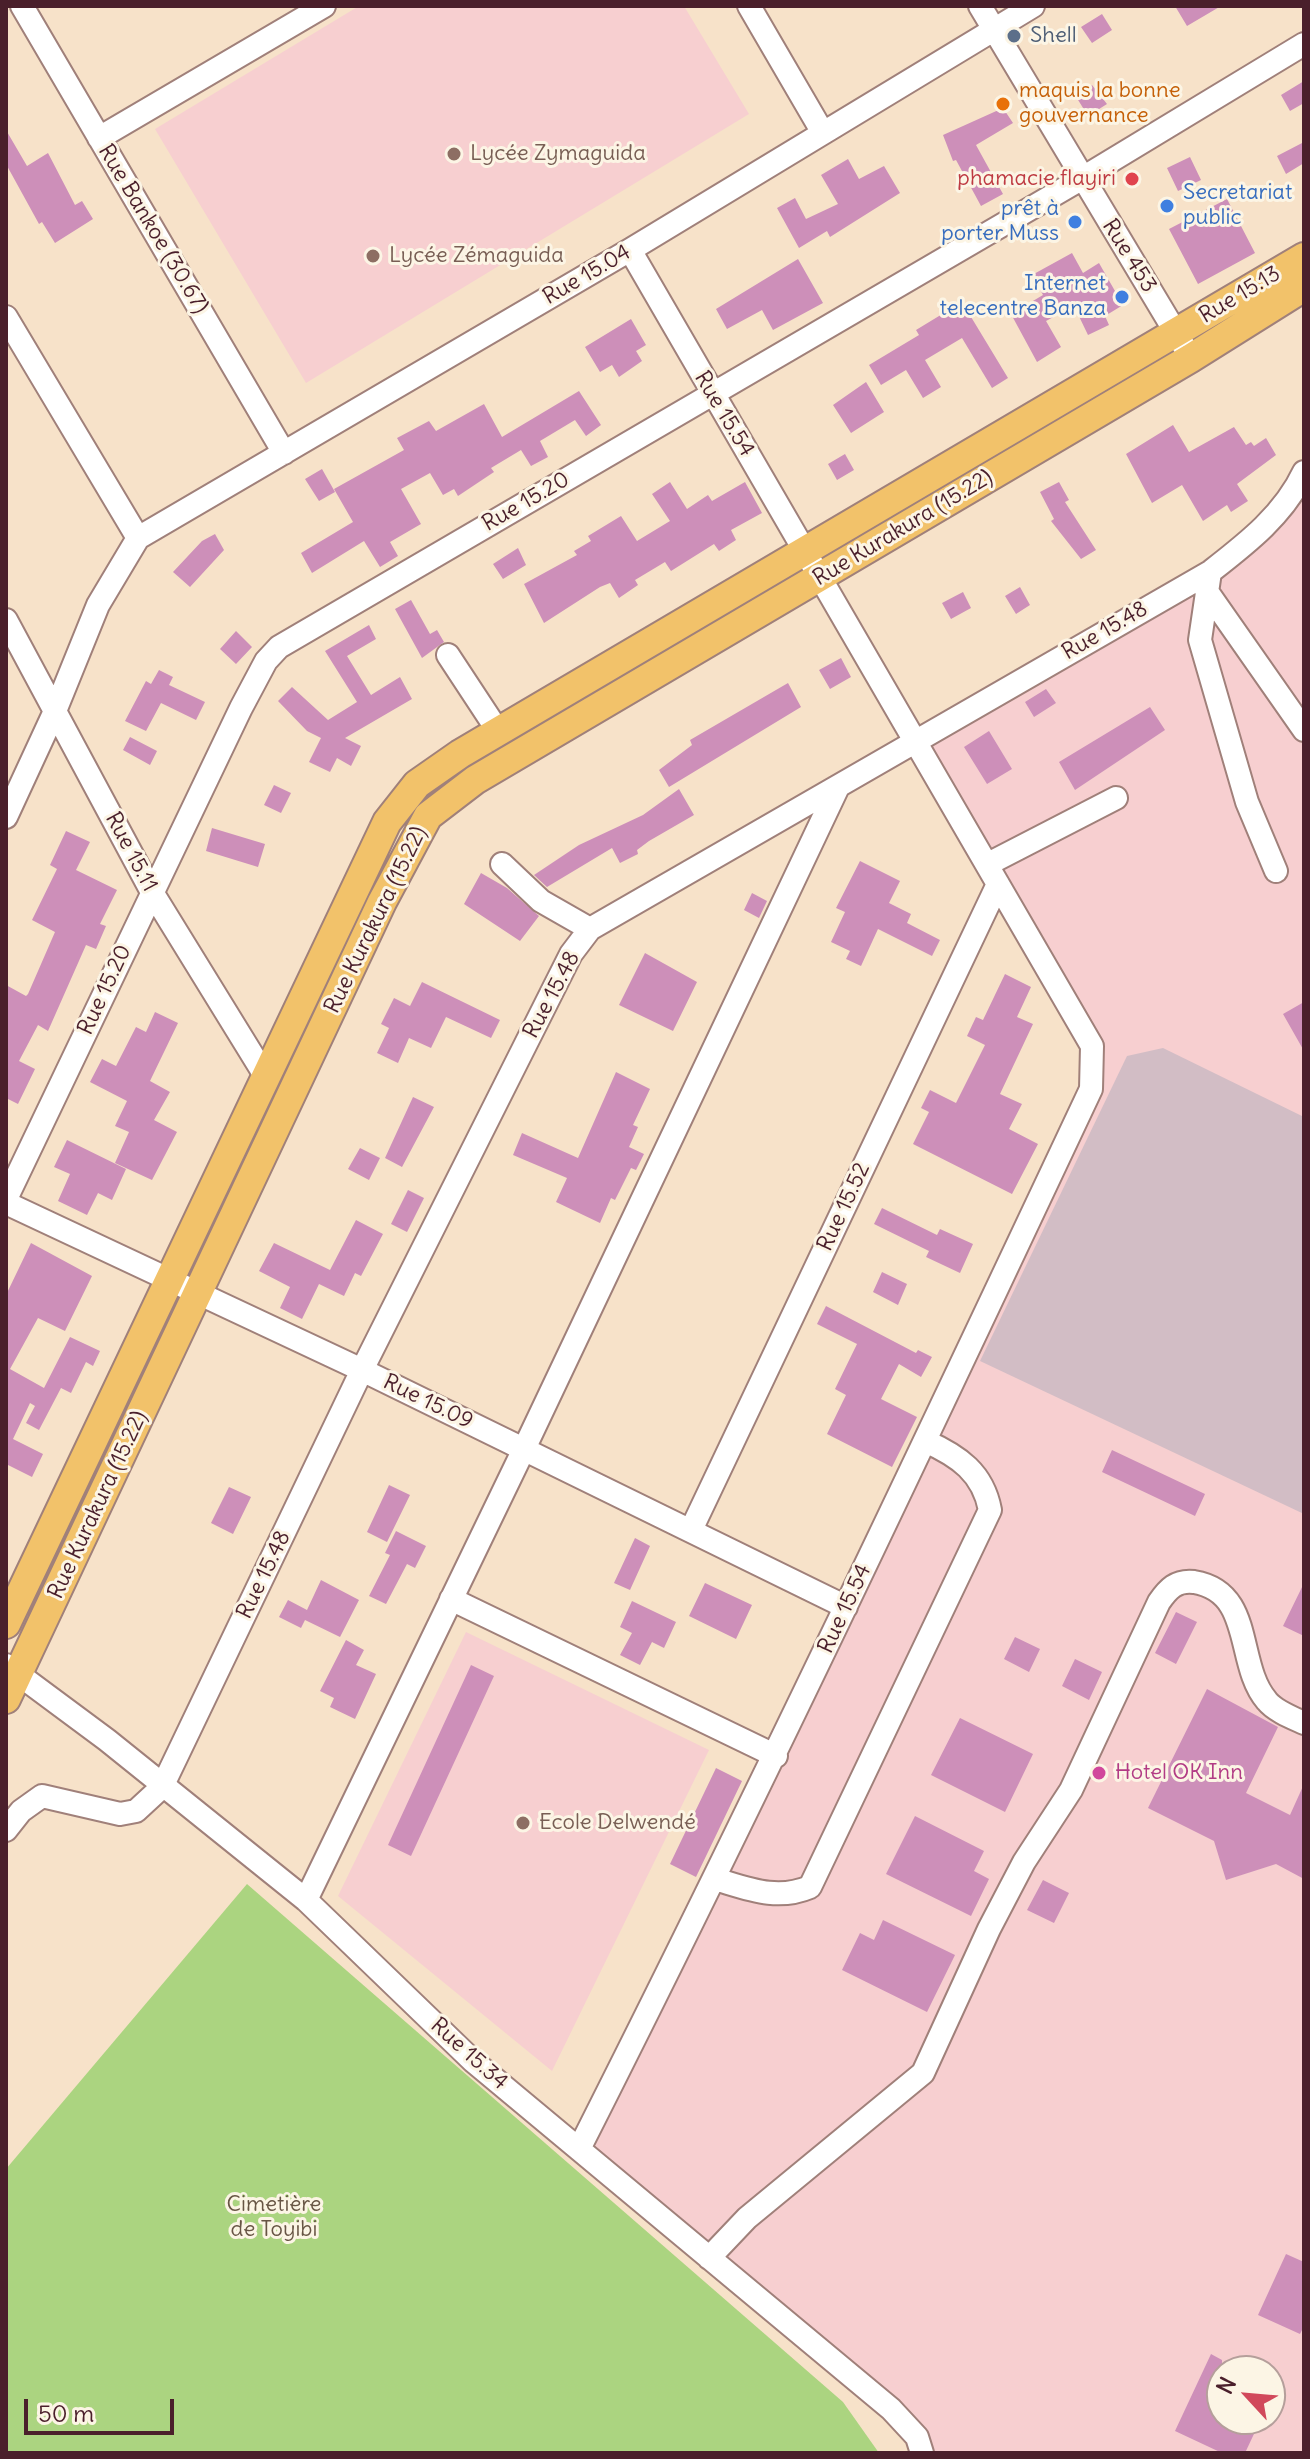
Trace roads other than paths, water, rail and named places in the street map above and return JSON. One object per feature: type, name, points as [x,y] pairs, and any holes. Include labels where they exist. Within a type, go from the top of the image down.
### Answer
[{"type":"main road","name":"Rue 15.13","points":[[1176,333],[1304,257]]},
{"type":"main road","name":"Rue 15.13","points":[[1191,358],[1304,287]]},
{"type":"main road","name":"Rue Kurakura (15.22)","points":[[6,1624],[387,822],[417,784],[498,731],[804,549],[1176,333]]},
{"type":"main road","name":"Rue Kurakura (15.22)","points":[[10,1679],[382,902],[428,816],[475,780],[1191,358]]},
{"type":"street","name":"Rue Bankoe (30.67)","points":[[22,6],[284,453]]},
{"type":"street","points":[[99,138],[324,6]]},
{"type":"street","points":[[749,6],[823,133]]},
{"type":"street","name":"Rue 453","points":[[980,6],[1191,358]]},
{"type":"street","name":"Rue 15.04","points":[[138,538],[630,250],[1033,6]]},
{"type":"street","name":"Rue 15.20","points":[[6,1201],[255,680],[279,647],[1081,179],[1304,44]]},
{"type":"street","name":"Rue 15.54","points":[[579,2149],[776,1756],[1091,1089],[1095,1062],[1092,1046],[630,250]]},
{"type":"street","points":[[6,317],[138,538],[98,605],[55,711],[6,817]]},
{"type":"street","name":"Rue 15.48","points":[[162,1787],[362,1370],[571,954],[590,929],[914,740],[1208,581],[1256,536],[1301,485]]},
{"type":"street","points":[[1208,581],[1304,730]]},
{"type":"street","points":[[1208,581],[1200,640],[1247,802],[1276,871]]},
{"type":"street","name":"Rue 15.11","points":[[6,620],[152,892],[266,1077]]},
{"type":"street","points":[[448,655],[498,731]]},
{"type":"street","points":[[306,1900],[838,787]]},
{"type":"street","points":[[993,874],[1116,798]]},
{"type":"street","points":[[502,864],[541,901],[590,929]]},
{"type":"street","name":"Rue 15.52","points":[[691,1530],[993,874]]},
{"type":"street","name":"Rue 15.09","points":[[6,1201],[362,1370],[846,1607]]},
{"type":"street","points":[[715,1879],[766,1894],[790,1896],[810,1887],[817,1873],[990,1510],[986,1490],[974,1470],[925,1441]]},
{"type":"street","points":[[709,2258],[747,2218],[923,2073],[989,1929],[1024,1862],[1071,1790],[1159,1602],[1170,1586],[1187,1581],[1210,1585],[1227,1598],[1240,1621],[1254,1677],[1267,1702],[1304,1723]]},
{"type":"street","points":[[451,1599],[776,1756]]},
{"type":"street","name":"Rue 15.34","points":[[10,1679],[107,1740],[306,1900],[473,2061],[891,2409],[917,2437],[922,2453]]},
{"type":"street","points":[[6,1830],[21,1811],[42,1796],[120,1814],[136,1811],[162,1787]]},
{"type":"place","name":"Shell","points":[[1014,36]]},
{"type":"place","name":"maquis la bonne gouvernance","points":[[1003,104]]},
{"type":"place","name":"Lycée Zymaguida","points":[[454,154]]},
{"type":"place","name":"phamacie flayiri","points":[[1132,179]]},
{"type":"place","name":"Secretariat public","points":[[1167,206]]},
{"type":"place","name":"prêt à porter Muss","points":[[1075,222]]},
{"type":"place","name":"Lycée Zémaguida","points":[[373,256]]},
{"type":"place","name":"Internet telecentre Banza","points":[[1122,297]]},
{"type":"place","name":"Hotel OK Inn","points":[[1099,1773]]},
{"type":"place","name":"Ecole Delwendé","points":[[523,1823]]},
{"type":"park label","name":"Cimetière de Toyibi","points":[[274,2218]]}]
